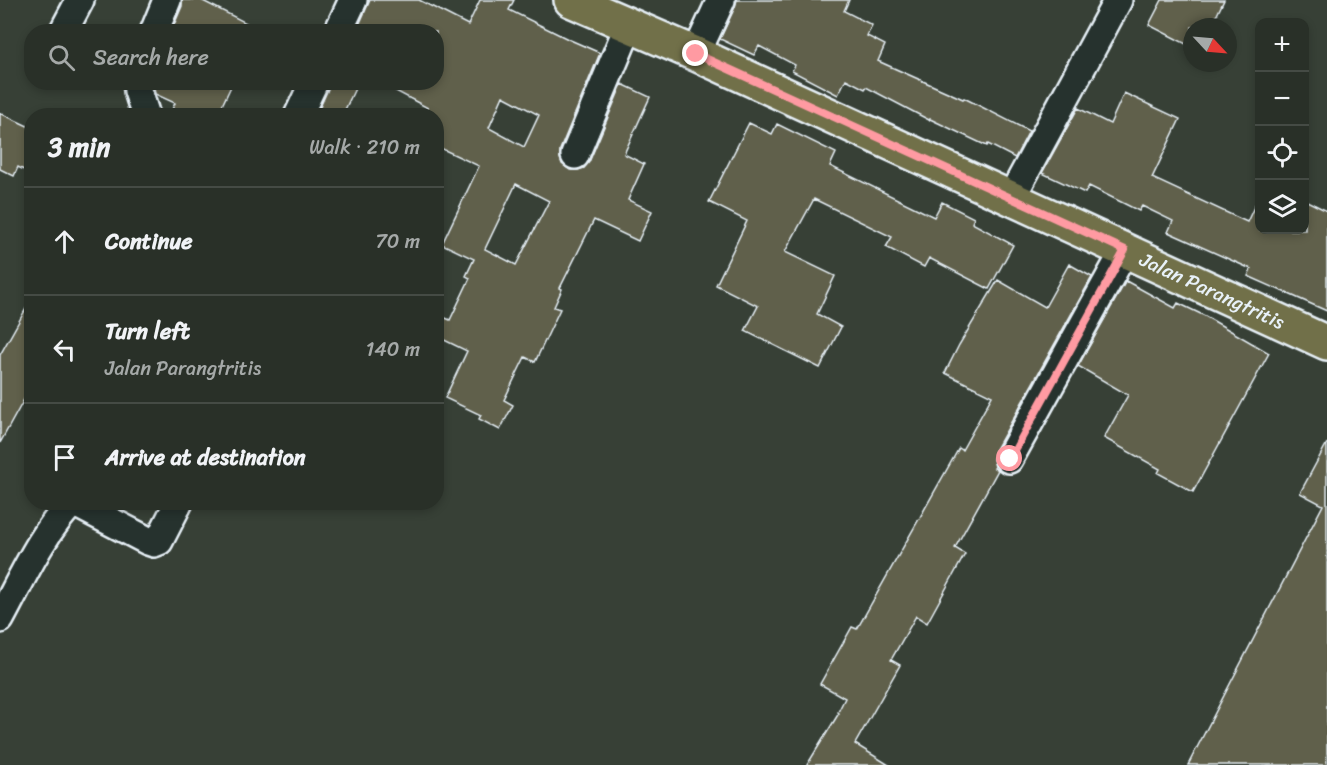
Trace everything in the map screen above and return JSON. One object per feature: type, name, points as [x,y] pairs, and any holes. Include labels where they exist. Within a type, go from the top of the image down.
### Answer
[{"type":"main road","name":"Jalan Parangtritis","points":[[571,0],[696,54],[1327,343]]},
{"type":"street","points":[[67,24],[80,0]]},
{"type":"street","points":[[157,24],[167,0]]},
{"type":"street","points":[[342,24],[353,0]]},
{"type":"street","points":[[696,54],[721,0]]},
{"type":"street","points":[[1011,198],[1118,0]]},
{"type":"street","points":[[575,156],[629,25]]},
{"type":"street","points":[[138,90],[143,108]]},
{"type":"street","points":[[302,108],[310,90]]},
{"type":"street","points":[[1010,459],[1125,250]]},
{"type":"street","points":[[0,619],[47,532],[64,510]]},
{"type":"street","points":[[88,510],[154,543],[159,541],[175,510]]},
{"type":"building","points":[[182,0],[201,0],[248,24],[174,24],[182,6]]},
{"type":"building","points":[[370,0],[419,0],[468,25],[480,0],[514,0],[509,10],[600,53],[560,150],[562,164],[570,170],[584,168],[589,162],[622,84],[650,97],[624,154],[644,164],[628,200],[652,211],[638,241],[594,220],[560,288],[562,289],[554,307],[560,309],[535,362],[525,357],[504,400],[513,405],[500,430],[479,419],[481,415],[445,398],[467,351],[444,340],[444,317],[450,320],[470,278],[466,276],[474,259],[444,245],[444,240],[479,166],[444,150],[444,108],[428,108],[394,90],[444,90],[444,24],[360,24]],"holes":[[[503,96],[539,115],[524,147],[489,128]],[[516,184],[549,201],[516,265],[485,249]]]},
{"type":"building","points":[[737,0],[849,0],[844,11],[872,25],[867,36],[885,45],[878,61],[964,98],[1029,131],[1015,158],[988,144],[987,146],[929,120],[846,79],[838,95],[792,71],[795,65],[759,46],[754,55],[720,39]]},
{"type":"building","points":[[1162,0],[1224,0],[1215,18],[1183,18],[1183,42],[1149,25]]},
{"type":"building","points":[[154,90],[229,90],[221,108],[173,108],[175,103],[155,94]]},
{"type":"building","points":[[328,90],[354,90],[346,108],[320,108]]},
{"type":"building","points":[[1124,93],[1180,119],[1152,178],[1247,222],[1255,205],[1255,234],[1309,234],[1309,202],[1327,211],[1327,311],[1248,276],[1251,269],[1168,232],[1173,221],[1142,206],[1139,211],[1089,186],[1085,193],[1042,173],[1078,108],[1110,124]]},
{"type":"building","points":[[0,113],[24,124],[24,170],[18,167],[14,176],[0,169]]},
{"type":"building","points":[[749,123],[772,134],[777,124],[836,153],[830,166],[934,217],[942,202],[974,218],[972,223],[1013,245],[989,289],[929,258],[924,267],[886,247],[892,237],[814,199],[785,252],[835,276],[817,314],[841,327],[820,368],[745,331],[758,306],[716,285],[747,221],[709,202]]},
{"type":"building","points":[[1069,264],[1092,277],[995,451],[994,468],[998,470],[955,548],[965,554],[927,623],[916,616],[891,660],[900,665],[855,744],[889,765],[807,765],[839,713],[845,698],[820,684],[852,627],[857,629],[959,448],[962,450],[992,396],[945,373],[959,345],[998,280],[1045,307]]},
{"type":"building","points":[[1126,281],[1175,308],[1178,303],[1205,316],[1269,353],[1193,492],[1158,473],[1160,469],[1104,438],[1128,395],[1078,366]]},
{"type":"building","points":[[24,312],[24,400],[0,443],[0,355]]},
{"type":"building","points":[[1327,443],[1327,765],[1188,765],[1323,505],[1300,493]]},
{"type":"route","points":[[696,54],[1125,250],[1010,459]]}]
